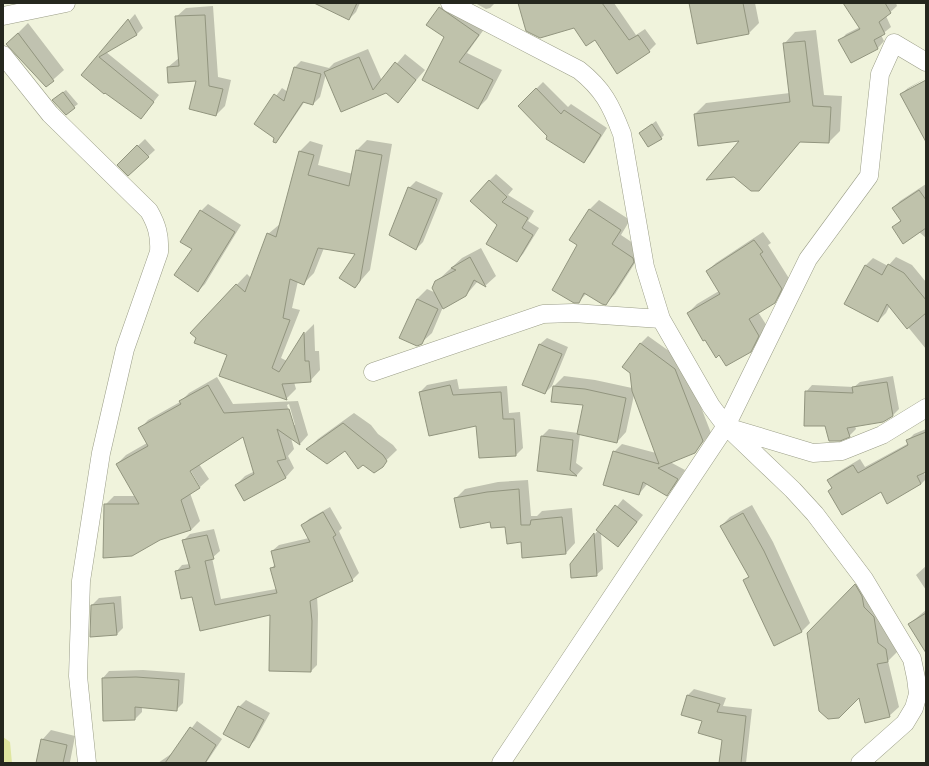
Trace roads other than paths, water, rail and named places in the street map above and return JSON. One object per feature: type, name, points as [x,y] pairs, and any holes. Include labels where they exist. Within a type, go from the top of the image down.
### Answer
[{"type":"street","points":[[3,16],[66,3]]},
{"type":"street","points":[[450,3],[579,70],[594,82],[605,97],[622,134],[645,268],[661,319],[707,400],[726,426],[793,490],[815,514],[848,556],[909,654],[922,697],[905,723],[860,763]]},
{"type":"street","points":[[501,763],[726,426],[808,259],[869,176],[880,74],[894,43],[926,62]]},
{"type":"street","points":[[3,55],[55,119],[149,211],[156,224],[160,238],[159,252],[125,349],[100,453],[81,581],[78,676],[87,763]]},
{"type":"street","points":[[373,372],[543,314],[580,313],[661,319]]},
{"type":"street","points":[[726,426],[813,453],[842,451],[882,435],[926,408]]}]
